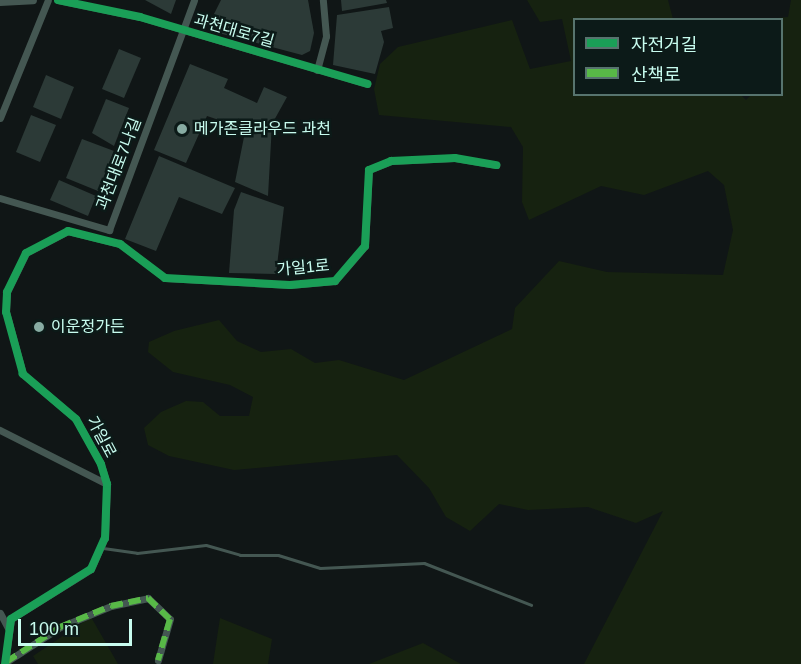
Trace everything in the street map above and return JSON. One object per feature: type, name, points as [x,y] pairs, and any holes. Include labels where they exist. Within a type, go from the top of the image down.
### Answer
[{"type":"street","points":[[0,2],[33,0]]},
{"type":"street","points":[[0,118],[48,0]]},
{"type":"street","name":"과천대로7길","points":[[58,0],[184,30],[367,84]]},
{"type":"street","name":"과천대로7나길","points":[[0,198],[109,230],[194,0]]},
{"type":"street","points":[[317,69],[326,36],[323,0]]},
{"type":"street","name":"가일1로","points":[[68,231],[120,244],[165,278],[320,284],[335,281],[365,246],[369,170],[391,161],[400,165],[455,158],[496,165]]},
{"type":"street","name":"가일로","points":[[8,628],[15,615],[91,569],[102,548],[107,484],[76,419],[23,374],[6,312],[7,292],[26,254],[68,231]]},
{"type":"street","points":[[0,430],[107,484]]},
{"type":"street","points":[[6,663],[60,627],[118,603],[148,598],[170,619],[159,660]]},
{"type":"street","points":[[0,613],[8,628],[6,663]]},
{"type":"lane","points":[[102,548],[137,553],[206,545],[240,555],[278,555],[320,568],[424,563],[531,605]]},
{"type":"green space","points":[[527,0],[668,0],[673,18],[573,18],[573,96],[742,96],[746,100],[750,96],[783,96],[783,18],[777,18],[788,17],[791,0],[801,0],[801,664],[584,664],[663,511],[636,523],[588,507],[528,510],[499,504],[470,531],[446,517],[429,488],[397,455],[234,470],[169,456],[148,445],[144,428],[161,412],[186,401],[203,402],[220,416],[249,416],[253,397],[230,385],[173,372],[148,352],[149,342],[174,331],[219,320],[237,341],[261,352],[291,349],[315,363],[339,360],[404,380],[512,329],[515,308],[559,261],[607,272],[723,275],[733,230],[724,185],[708,171],[644,195],[601,186],[529,220],[522,202],[523,147],[511,127],[379,115],[374,89],[380,64],[398,47],[512,20],[530,69],[571,61],[562,19],[540,22]]},
{"type":"green space","points":[[91,617],[118,664],[38,664],[33,656]]},
{"type":"green space","points":[[220,618],[272,639],[268,664],[213,664]]},
{"type":"green space","points":[[423,643],[461,664],[369,664]]},
{"type":"building","points":[[145,0],[176,0],[171,14]]},
{"type":"building","points":[[221,0],[308,0],[314,33],[310,51],[302,55],[215,32],[210,22]]},
{"type":"building","points":[[341,0],[386,0],[387,3],[342,11]]},
{"type":"building","points":[[389,7],[393,28],[381,31],[384,42],[375,74],[333,65],[337,15]]},
{"type":"building","points":[[119,49],[141,58],[124,98],[102,89]]},
{"type":"building","name":"메가존클라우드 과천","points":[[190,64],[228,79],[224,88],[257,103],[264,87],[287,97],[272,124],[268,196],[235,182],[245,132],[228,123],[207,116],[186,163],[154,150]]},
{"type":"building","points":[[46,75],[74,87],[61,119],[33,107]]},
{"type":"building","points":[[106,99],[129,108],[114,146],[92,133]]},
{"type":"building","points":[[31,115],[56,125],[40,162],[16,152]]},
{"type":"building","points":[[82,139],[114,151],[98,191],[66,178]]},
{"type":"building","points":[[159,156],[235,188],[222,214],[179,197],[156,251],[125,239]]},
{"type":"building","points":[[59,180],[96,196],[88,216],[50,200]]},
{"type":"building","points":[[241,192],[284,207],[276,274],[229,273],[234,210]]},
{"type":"marked path","points":[[6,662],[60,627],[111,606],[148,598],[170,619],[158,660]]},
{"type":"cycle path","points":[[58,0],[140,17],[367,84]]},
{"type":"cycle path","points":[[5,664],[11,619],[91,569],[105,538],[107,484],[101,464],[76,419],[23,374],[6,312],[7,292],[26,253],[68,231],[120,244],[165,278],[290,285],[335,281],[365,246],[369,170],[391,161],[455,158],[496,165]]},
{"type":"place","name":"메가존클라우드 과천","points":[[182,129]]},
{"type":"place","name":"이운정가든","points":[[39,327]]}]
